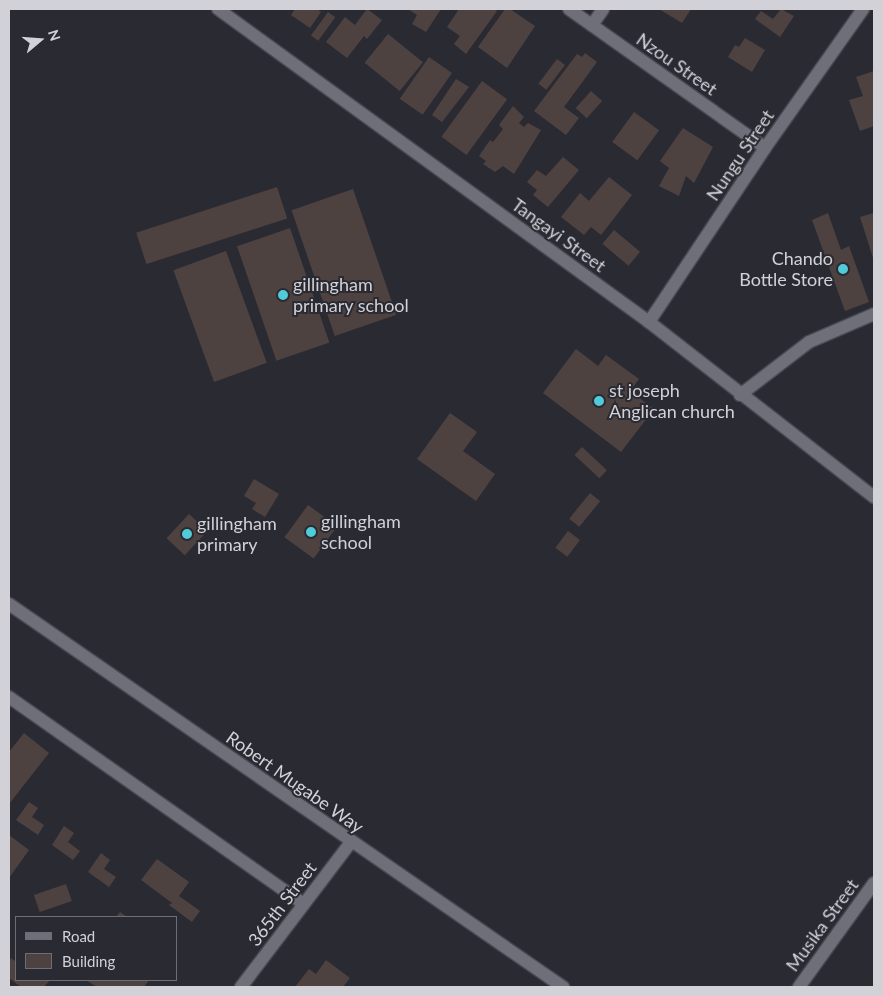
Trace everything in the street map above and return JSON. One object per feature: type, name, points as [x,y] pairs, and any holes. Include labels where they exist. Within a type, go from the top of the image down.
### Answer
[{"type":"street","name":"Tangayi Street","points":[[218,9],[649,322],[740,395],[874,497]]},
{"type":"street","name":"Nzou Street","points":[[568,9],[766,148]]},
{"type":"street","points":[[592,25],[603,9]]},
{"type":"street","name":"Nungu Street","points":[[649,322],[766,148],[863,9]]},
{"type":"street","points":[[740,395],[809,342],[874,314]]},
{"type":"street","name":"Robert Mugabe Way","points":[[9,604],[563,987]]},
{"type":"street","points":[[9,698],[304,904]]},
{"type":"street","name":"365th Street","points":[[241,987],[351,842]]},
{"type":"street","name":"Musika Street","points":[[799,987],[874,883]]},
{"type":"building","points":[[295,9],[317,9],[321,12],[310,28],[291,15]]},
{"type":"building","points":[[367,9],[382,20],[367,39],[364,36],[347,58],[326,42],[345,17],[355,25]]},
{"type":"building","points":[[408,9],[441,9],[426,32],[412,24],[417,15]]},
{"type":"building","points":[[459,9],[494,9],[497,11],[466,54],[454,44],[460,36],[447,27]]},
{"type":"building","points":[[505,9],[510,9],[535,26],[507,68],[478,47]]},
{"type":"building","points":[[659,9],[691,9],[682,23]]},
{"type":"building","points":[[781,9],[794,16],[780,37],[755,19],[761,11],[773,19]]},
{"type":"building","points":[[328,12],[335,17],[318,41],[311,35]]},
{"type":"building","points":[[388,34],[423,62],[400,91],[365,63]]},
{"type":"building","points":[[745,38],[765,50],[752,72],[728,57],[735,45],[739,47]]},
{"type":"building","points":[[585,53],[597,62],[564,107],[579,118],[566,135],[534,111],[577,54],[582,57]]},
{"type":"building","points":[[429,57],[452,73],[423,115],[400,99]]},
{"type":"building","points":[[557,59],[565,65],[546,90],[538,84]]},
{"type":"building","points":[[874,71],[874,126],[860,131],[849,100],[863,96],[856,77]]},
{"type":"building","points":[[456,79],[469,87],[442,122],[432,115]]},
{"type":"building","points":[[482,81],[507,99],[467,155],[441,137]]},
{"type":"building","points":[[591,91],[602,101],[587,118],[576,108]]},
{"type":"building","points":[[513,106],[524,117],[519,123],[524,127],[528,123],[541,130],[514,174],[503,166],[495,172],[483,164],[486,161],[479,156],[490,140],[493,142],[503,129],[499,125]]},
{"type":"building","points":[[634,112],[659,130],[637,160],[612,142]]},
{"type":"building","points":[[683,128],[713,147],[694,183],[686,176],[679,196],[659,186],[669,168],[660,161]]},
{"type":"building","points":[[563,157],[579,170],[548,207],[533,195],[537,190],[527,182],[537,170],[546,176]]},
{"type":"building","points":[[609,177],[632,195],[601,235],[591,227],[584,235],[561,217],[580,193],[589,201]]},
{"type":"building","points":[[277,187],[287,218],[146,264],[136,233]]},
{"type":"building","points":[[353,189],[396,315],[335,336],[292,210]]},
{"type":"building","name":"Chando Bottle Store","points":[[828,213],[841,250],[849,246],[869,302],[845,311],[812,220]]},
{"type":"building","points":[[874,213],[874,261],[860,217]]},
{"type":"building","name":"gillingham primary school","points":[[290,228],[329,342],[276,361],[237,246]]},
{"type":"building","points":[[614,230],[640,252],[628,266],[602,244]]},
{"type":"building","name":"gillingham primary school","points":[[226,251],[267,363],[214,382],[173,270]]},
{"type":"building","name":"st joseph Anglican church","points":[[576,349],[598,366],[606,355],[639,379],[630,391],[654,409],[621,452],[543,393]]},
{"type":"building","points":[[450,413],[477,432],[463,451],[495,474],[476,501],[417,459]]},
{"type":"building","points":[[582,447],[607,470],[599,478],[574,455]]},
{"type":"building","name":"gillingham school","points":[[254,479],[279,494],[265,517],[252,509],[256,503],[244,496]]},
{"type":"building","points":[[590,493],[600,501],[579,527],[569,519]]},
{"type":"building","name":"gillingham school","points":[[308,505],[337,526],[314,559],[284,537]]},
{"type":"building","name":"gillingham primary","points":[[189,514],[207,531],[185,555],[166,538]]},
{"type":"building","points":[[568,531],[580,540],[567,557],[555,548]]},
{"type":"building","points":[[24,733],[49,753],[9,804],[9,752]]},
{"type":"building","points":[[29,802],[38,808],[32,817],[44,825],[38,835],[16,820]]},
{"type":"building","points":[[64,826],[74,833],[68,842],[80,851],[73,860],[52,845]]},
{"type":"building","points":[[9,835],[29,850],[9,878]]},
{"type":"building","points":[[101,853],[110,860],[104,869],[116,877],[109,887],[88,872]]},
{"type":"building","points":[[157,859],[189,882],[179,896],[200,911],[192,922],[169,905],[172,903],[141,880]]},
{"type":"building","points":[[66,884],[72,901],[40,912],[34,895]]},
{"type":"building","points":[[120,912],[126,916],[117,916]]},
{"type":"building","points":[[11,958],[15,961],[15,981],[49,981],[44,987],[21,987],[9,978],[9,962]]},
{"type":"building","points":[[326,960],[350,978],[343,987],[295,987],[309,969],[316,974]]},
{"type":"building","points":[[88,981],[148,981],[144,987],[97,987]]},
{"type":"place","name":"Chando Bottle Store","points":[[843,269]]},
{"type":"place","name":"gillingham primary school","points":[[283,295]]},
{"type":"place","name":"st joseph Anglican church","points":[[599,401]]},
{"type":"place","name":"gillingham school","points":[[311,532]]},
{"type":"place","name":"gillingham primary","points":[[187,534]]}]
